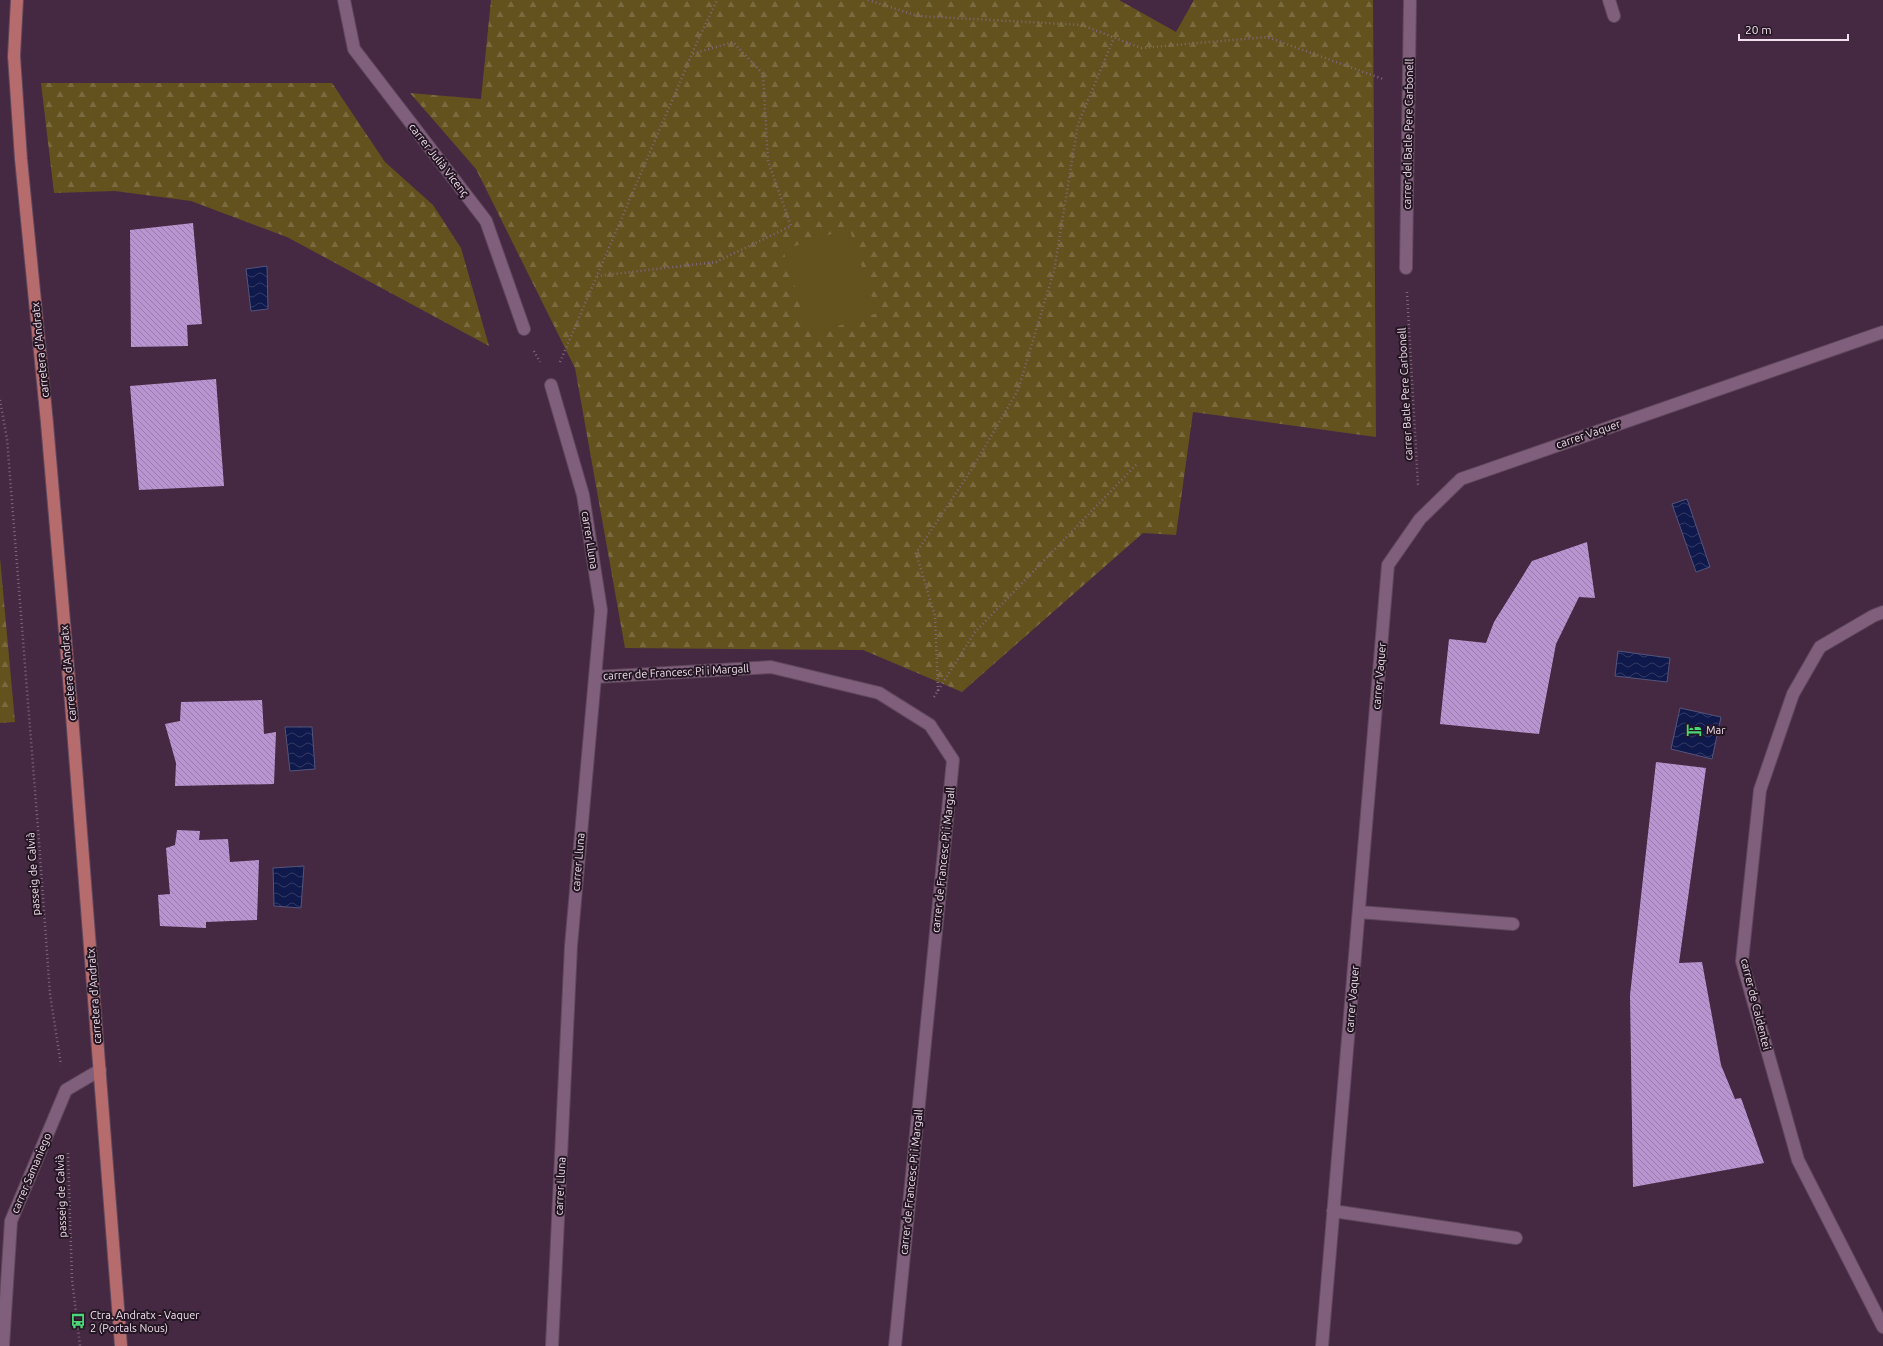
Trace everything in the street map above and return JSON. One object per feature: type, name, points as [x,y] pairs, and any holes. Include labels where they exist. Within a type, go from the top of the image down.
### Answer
[{"type":"main road","name":"carretera d'Andratx","points":[[17,0],[14,56],[21,159],[48,430],[121,1346]]},
{"type":"street","name":"carrer Julià Vicenç","points":[[344,0],[354,49],[486,221],[524,329]]},
{"type":"street","name":"carrer del Batle Pere Carbonell","points":[[1406,268],[1410,0]]},
{"type":"street","points":[[1609,0],[1614,16]]},
{"type":"street","name":"carrer Vaquer","points":[[1322,1346],[1388,565],[1420,519],[1461,479],[1883,332]]},
{"type":"street","name":"carrer Lluna","points":[[551,385],[583,495],[601,610],[571,946],[552,1346]]},
{"type":"street","name":"carrer de Caldentei","points":[[1883,612],[1872,616],[1820,647],[1793,694],[1760,790],[1742,960],[1798,1160],[1883,1327]]},
{"type":"street","name":"carrer de Francesc Pi i Margall","points":[[595,677],[771,668],[879,693],[930,725],[953,760],[895,1346]]},
{"type":"street","points":[[1359,912],[1513,924]]},
{"type":"street","points":[[66,1090],[100,1070]]},
{"type":"street","name":"carrer Samaniego","points":[[3,1346],[11,1222],[66,1090]]},
{"type":"street","points":[[1334,1211],[1516,1238]]},
{"type":"path","points":[[551,385],[692,54],[717,0]]},
{"type":"path","points":[[868,0],[918,16],[1082,25],[1141,48],[1267,37],[1409,88]]},
{"type":"path","points":[[938,691],[935,616],[916,553],[972,469],[1018,390],[1054,271],[1078,124],[1114,38]]},
{"type":"path","points":[[597,276],[716,262],[792,226],[768,161],[763,74],[734,42],[692,54]]},
{"type":"path","name":"carrer Batle Pere Carbonell","points":[[1406,268],[1420,519]]},
{"type":"path","points":[[524,329],[551,385]]},
{"type":"path","name":"passeig de Calvià","points":[[0,400],[8,447],[50,994],[56,1042],[66,1090]]},
{"type":"path","points":[[920,719],[975,632],[1138,463]]},
{"type":"path","name":"passeig de Calvià","points":[[68,1145],[72,1279],[80,1346]]},
{"type":"green space","points":[[491,0],[1119,0],[1176,32],[1194,0],[1373,0],[1376,437],[1193,412],[1176,535],[1143,533],[962,692],[863,650],[625,648],[575,368],[476,169],[410,93],[481,99]]},
{"type":"green space","points":[[41,83],[332,83],[385,162],[433,205],[461,248],[489,346],[287,237],[191,201],[115,191],[54,193]]},
{"type":"green space","points":[[849,228],[877,313],[811,335],[783,250]]},
{"type":"green space","points":[[0,558],[15,722],[0,723]]},
{"type":"water","points":[[267,266],[268,309],[251,311],[246,269]]},
{"type":"water","points":[[1687,499],[1710,567],[1696,572],[1672,504]]},
{"type":"water","points":[[1618,651],[1670,658],[1667,682],[1615,676]]},
{"type":"water","points":[[1680,708],[1721,717],[1712,759],[1671,749]]},
{"type":"water","points":[[285,727],[312,727],[315,769],[290,771]]},
{"type":"water","points":[[304,866],[301,908],[274,906],[273,868]]},
{"type":"building","points":[[193,223],[202,324],[187,325],[188,346],[131,347],[130,230]]},
{"type":"building","points":[[216,379],[224,486],[139,490],[130,386]]},
{"type":"building","points":[[1587,542],[1595,598],[1579,597],[1556,644],[1539,734],[1440,724],[1449,639],[1486,643],[1494,622],[1532,561]]},
{"type":"building","points":[[262,700],[264,734],[276,732],[274,784],[175,786],[176,763],[165,724],[180,721],[181,702]]},
{"type":"building","points":[[1656,762],[1706,768],[1679,963],[1702,962],[1721,1065],[1735,1099],[1741,1098],[1764,1163],[1633,1187],[1630,995]]},
{"type":"building","points":[[177,830],[200,831],[199,840],[228,839],[230,862],[259,860],[257,920],[206,922],[206,928],[160,926],[158,895],[170,894],[166,848],[175,845]]},
{"type":"place","name":"Mar","points":[[1694,730]]},
{"type":"place","name":"Ctra. Andratx - Vaquer 2 (Portals Nous)","points":[[78,1321]]}]
